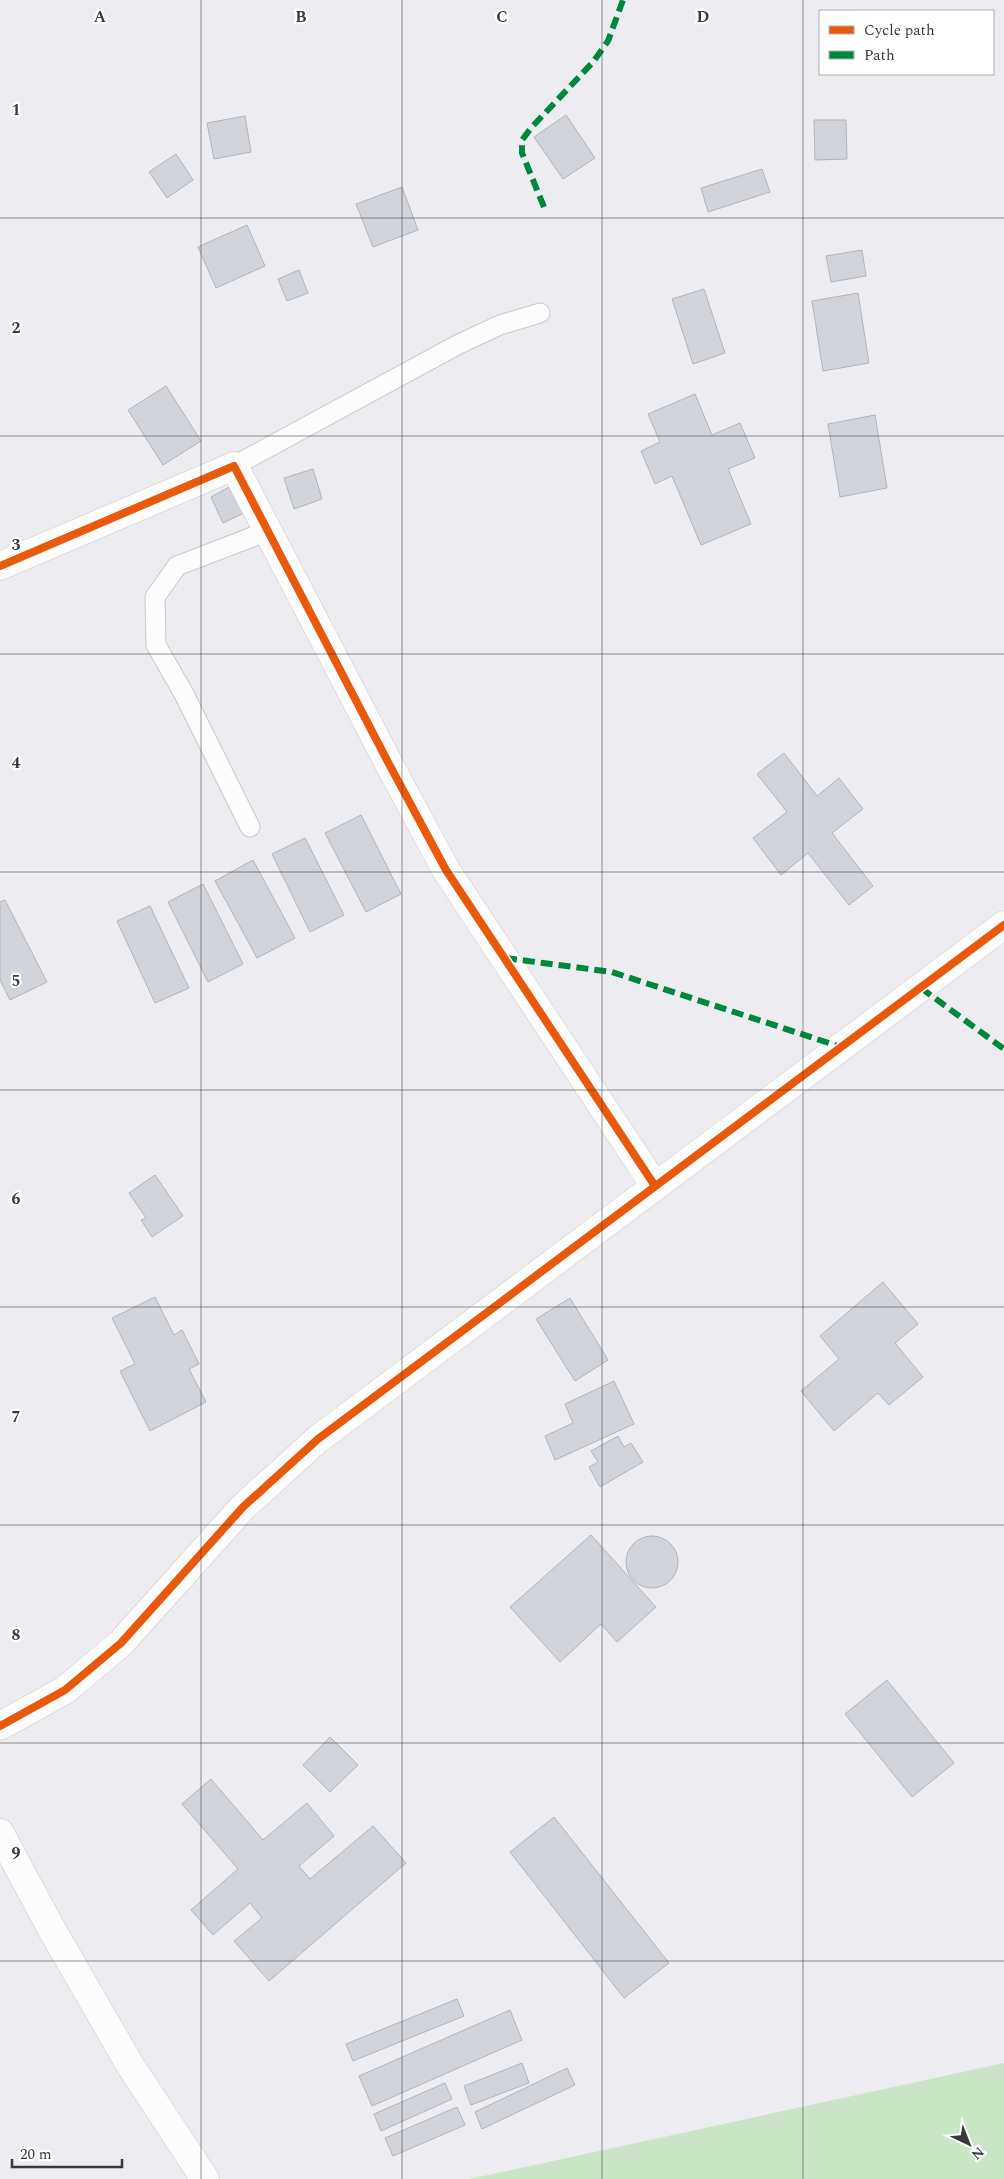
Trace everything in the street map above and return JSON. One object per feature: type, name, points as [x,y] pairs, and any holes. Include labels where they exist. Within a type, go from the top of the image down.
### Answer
[{"type":"street","points":[[0,566],[234,466],[446,870],[654,1186]]},
{"type":"street","points":[[0,1726],[65,1690],[121,1643],[243,1508],[318,1439],[1004,925]]},
{"type":"street","points":[[0,1833],[51,1928],[130,2065],[205,2179]]},
{"type":"lane","points":[[234,466],[459,344],[500,325],[540,313]]},
{"type":"lane","points":[[250,827],[184,694],[156,645],[155,597],[178,566],[268,531]]},
{"type":"green space","points":[[1004,2063],[1004,2179],[470,2179]]},
{"type":"building","points":[[566,115],[595,158],[563,179],[534,137]]},
{"type":"building","points":[[245,116],[251,152],[214,159],[207,123]]},
{"type":"building","points":[[814,120],[846,120],[847,159],[815,160]]},
{"type":"building","points":[[176,154],[193,180],[167,198],[149,172]]},
{"type":"building","points":[[762,169],[770,192],[708,212],[701,188]]},
{"type":"building","points":[[402,187],[418,230],[373,247],[356,204]]},
{"type":"building","points":[[247,225],[265,266],[216,288],[198,247]]},
{"type":"building","points":[[862,250],[866,276],[831,282],[826,256]]},
{"type":"building","points":[[299,270],[308,293],[287,301],[278,279]]},
{"type":"building","points":[[704,289],[725,353],[693,364],[672,299]]},
{"type":"building","points":[[858,293],[869,363],[823,371],[812,301]]},
{"type":"building","points":[[166,386],[201,441],[163,465],[128,410]]},
{"type":"building","points":[[695,394],[712,435],[740,423],[755,458],[728,469],[751,524],[701,545],[672,476],[655,484],[641,451],[660,442],[648,414]]},
{"type":"building","points":[[875,415],[887,488],[840,497],[828,424]]},
{"type":"building","points":[[313,469],[322,499],[294,509],[284,478]]},
{"type":"building","points":[[233,485],[246,512],[223,523],[211,497]]},
{"type":"building","points":[[784,753],[817,796],[839,778],[863,809],[832,833],[873,886],[849,905],[808,853],[781,875],[753,838],[787,812],[757,774]]},
{"type":"building","points":[[361,815],[401,894],[366,912],[325,833]]},
{"type":"building","points":[[305,838],[344,915],[310,932],[272,854]]},
{"type":"building","points":[[253,860],[295,938],[257,958],[215,881]]},
{"type":"building","points":[[203,884],[243,964],[208,982],[168,902]]},
{"type":"building","points":[[5,900],[47,982],[10,1000],[0,980],[0,902]]},
{"type":"building","points":[[150,906],[189,988],[155,1003],[117,921]]},
{"type":"building","points":[[155,1175],[183,1216],[152,1237],[141,1220],[146,1218],[129,1193]]},
{"type":"building","points":[[883,1282],[918,1324],[895,1343],[923,1377],[889,1405],[878,1393],[834,1431],[801,1391],[839,1359],[820,1336]]},
{"type":"building","points":[[155,1297],[174,1335],[182,1330],[199,1364],[189,1369],[206,1402],[150,1431],[120,1371],[135,1364],[112,1318]]},
{"type":"building","points":[[570,1298],[608,1360],[575,1381],[536,1319]]},
{"type":"building","points":[[614,1381],[634,1424],[555,1460],[545,1436],[573,1423],[565,1404]]},
{"type":"building","points":[[618,1436],[624,1447],[631,1443],[643,1462],[600,1487],[589,1467],[598,1462],[591,1451]]},
{"type":"building","points":[[591,1535],[656,1607],[617,1642],[601,1624],[560,1662],[510,1607]]},
{"type":"building","points":[[652,1536],[662,1538],[670,1544],[676,1552],[678,1562],[676,1572],[670,1580],[662,1586],[652,1588],[642,1586],[634,1580],[628,1572],[626,1562],[628,1552],[634,1544],[642,1538]]},
{"type":"building","points":[[887,1680],[954,1763],[912,1797],[845,1714]]},
{"type":"building","points":[[330,1737],[358,1765],[330,1792],[303,1765]]},
{"type":"building","points":[[211,1779],[263,1840],[307,1803],[334,1836],[299,1866],[310,1879],[373,1826],[406,1863],[269,1981],[234,1941],[262,1918],[250,1903],[213,1935],[191,1910],[238,1869],[182,1804]]},
{"type":"building","points":[[554,1817],[669,1963],[624,1998],[510,1852]]},
{"type":"building","points":[[457,1999],[464,2016],[353,2061],[346,2044]]},
{"type":"building","points":[[510,2010],[522,2040],[372,2106],[359,2076]]},
{"type":"building","points":[[522,2063],[529,2083],[471,2105],[464,2086]]},
{"type":"building","points":[[567,2068],[575,2085],[482,2129],[475,2112]]},
{"type":"building","points":[[445,2083],[452,2099],[381,2131],[374,2114]]},
{"type":"building","points":[[457,2107],[465,2125],[393,2156],[385,2138]]},
{"type":"marked path","points":[[544,207],[522,153],[522,140],[593,62],[608,41],[623,0]]},
{"type":"marked path","points":[[505,958],[612,972],[841,1047]]},
{"type":"marked path","points":[[921,988],[1004,1049]]},
{"type":"cycle path","points":[[0,566],[234,466],[446,870],[655,1186]]},
{"type":"cycle path","points":[[0,1726],[65,1690],[121,1643],[243,1507],[318,1439],[1004,925]]}]
